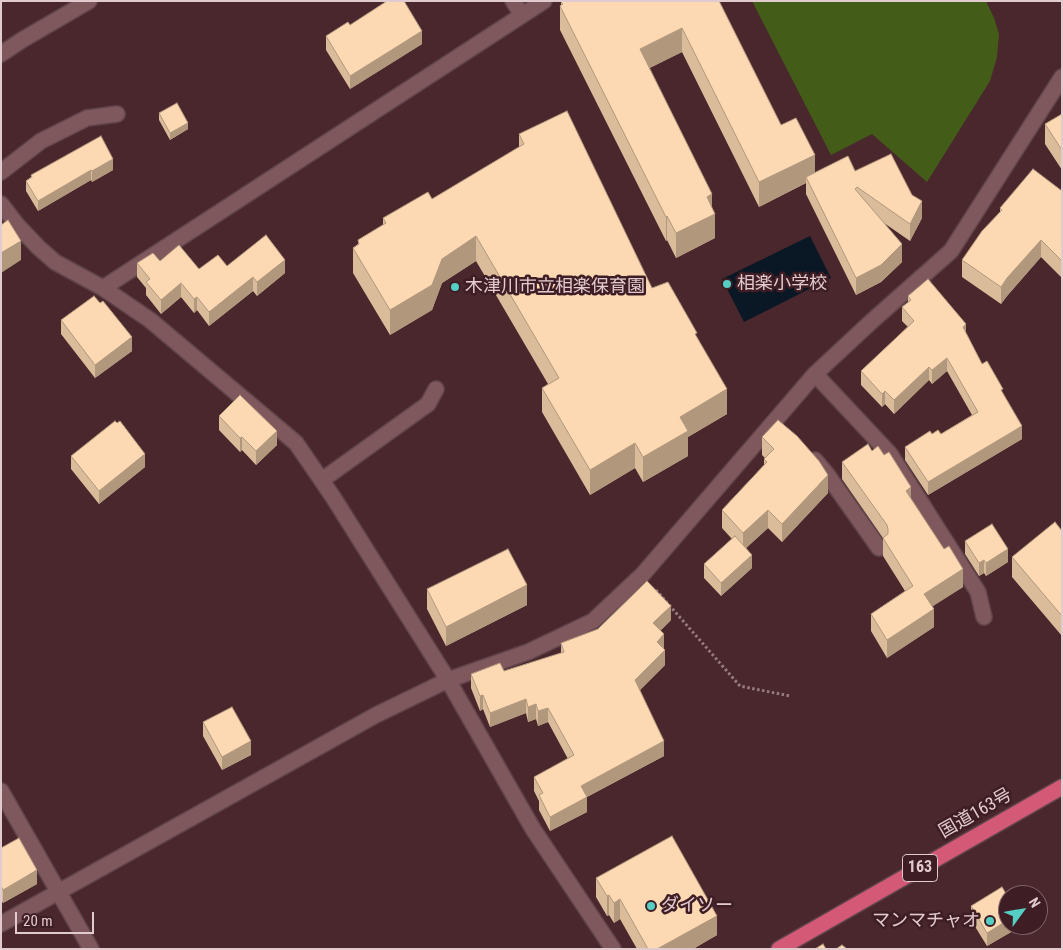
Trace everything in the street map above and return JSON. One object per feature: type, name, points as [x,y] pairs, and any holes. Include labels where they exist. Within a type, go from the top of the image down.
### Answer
[{"type":"highway","name":"国道163号","points":[[779,949],[1062,787]]},
{"type":"street","points":[[1,54],[89,1]]},
{"type":"street","points":[[513,1],[522,15]]},
{"type":"street","points":[[103,288],[544,1]]},
{"type":"street","points":[[1,924],[376,715],[448,680],[528,652],[593,620],[643,574],[777,426],[816,374],[951,251],[1062,77]]},
{"type":"street","points":[[1,172],[41,141],[87,118],[117,114]]},
{"type":"street","points":[[1,204],[38,248],[55,262],[103,288],[150,320],[296,443],[322,480],[448,680],[533,830],[613,949]]},
{"type":"street","points":[[816,374],[890,454],[978,592],[984,617]]},
{"type":"street","points":[[322,480],[428,404],[436,389]]},
{"type":"street","points":[[804,447],[826,473],[879,548]]},
{"type":"street","points":[[1,791],[91,949]]},
{"type":"path","points":[[643,574],[740,686],[790,696]]},
{"type":"green space","points":[[752,1],[986,1],[999,34],[997,57],[990,81],[927,182],[872,134],[831,155]]},
{"type":"water","points":[[810,236],[831,278],[744,322],[722,279]]},
{"type":"building","points":[[387,1],[404,1],[422,31],[350,76],[326,36],[348,22],[350,25]]},
{"type":"building","points":[[719,1],[781,125],[796,118],[815,155],[759,182],[682,28],[640,49],[712,194],[707,197],[715,214],[676,233],[666,217],[560,6],[563,4],[561,2]]},
{"type":"building","points":[[177,103],[188,123],[170,133],[159,113]]},
{"type":"building","points":[[567,111],[652,288],[668,282],[727,389],[680,417],[688,431],[643,457],[635,443],[590,470],[542,388],[559,378],[476,236],[442,259],[432,285],[390,310],[353,248],[359,244],[358,240],[386,223],[383,218],[428,192],[432,199],[524,144],[519,134]]},
{"type":"building","points":[[1062,114],[1062,150],[1045,124]]},
{"type":"building","points":[[101,136],[113,159],[38,201],[26,181],[32,177],[31,175]]},
{"type":"building","points":[[891,154],[912,195],[922,201],[910,224],[857,187],[855,189],[902,244],[881,265],[856,278],[806,177],[848,156],[855,171]]},
{"type":"building","points":[[1033,169],[1062,191],[1062,261],[1041,240],[1001,287],[962,260],[982,231],[1002,210],[1000,208]]},
{"type":"building","points":[[8,220],[21,241],[1,253],[1,225]]},
{"type":"building","points":[[266,235],[285,260],[257,282],[253,277],[209,312],[197,297],[194,299],[181,283],[161,300],[146,282],[150,279],[137,263],[153,253],[160,261],[179,245],[199,269],[218,255],[227,266]]},
{"type":"building","points":[[928,279],[966,324],[963,327],[982,364],[987,361],[1022,426],[928,482],[905,447],[930,431],[932,434],[938,430],[941,434],[978,412],[947,358],[932,370],[929,367],[894,400],[885,391],[882,394],[861,371],[914,321],[902,307],[911,300],[908,296]]},
{"type":"building","points":[[94,296],[100,303],[103,301],[132,337],[95,365],[61,320]]},
{"type":"building","points":[[240,395],[277,431],[256,451],[242,437],[240,438],[219,416]]},
{"type":"building","points":[[778,420],[797,436],[819,461],[828,475],[782,524],[768,510],[743,533],[722,510],[767,462],[764,459],[774,449],[762,437]]},
{"type":"building","points":[[115,421],[117,423],[120,421],[145,454],[99,491],[71,456]]},
{"type":"building","points":[[868,444],[872,451],[878,446],[884,455],[889,452],[911,487],[906,491],[944,549],[949,546],[963,569],[924,594],[934,609],[887,640],[871,614],[913,586],[883,538],[888,534],[887,525],[842,462]]},
{"type":"building","points":[[1055,522],[1062,531],[1062,616],[1012,557]]},
{"type":"building","points":[[992,524],[1008,549],[986,563],[984,560],[979,563],[965,541]]},
{"type":"building","points":[[735,536],[752,555],[721,583],[704,564]]},
{"type":"building","points":[[508,549],[527,585],[446,627],[427,589]]},
{"type":"building","points":[[647,581],[671,606],[653,623],[664,634],[657,642],[665,650],[635,680],[664,741],[581,786],[587,797],[550,817],[539,795],[543,793],[534,777],[574,755],[548,708],[538,711],[536,704],[528,707],[526,699],[490,713],[483,695],[480,696],[471,674],[500,663],[504,671],[564,652],[561,643],[598,629]]},
{"type":"building","points":[[232,707],[251,741],[222,757],[203,722]]},
{"type":"building","name":"ダイソー","points":[[672,836],[717,916],[657,949],[648,949],[620,899],[614,903],[609,895],[607,896],[596,878]]},
{"type":"building","points":[[19,838],[37,870],[3,890],[1,886],[1,848]]},
{"type":"building","points":[[998,889],[998,926],[987,933],[971,906]]},
{"type":"building","points":[[823,944],[826,949],[815,949]]},
{"type":"building","points":[[842,945],[847,949],[836,949]]},
{"type":"place","name":"相楽小学校","points":[[727,284]]},
{"type":"place","name":"木津川市立相楽保育園","points":[[455,287]]},
{"type":"place","name":"ダイソー","points":[[651,906]]},
{"type":"place","name":"マンマチャオ","points":[[990,921]]}]
